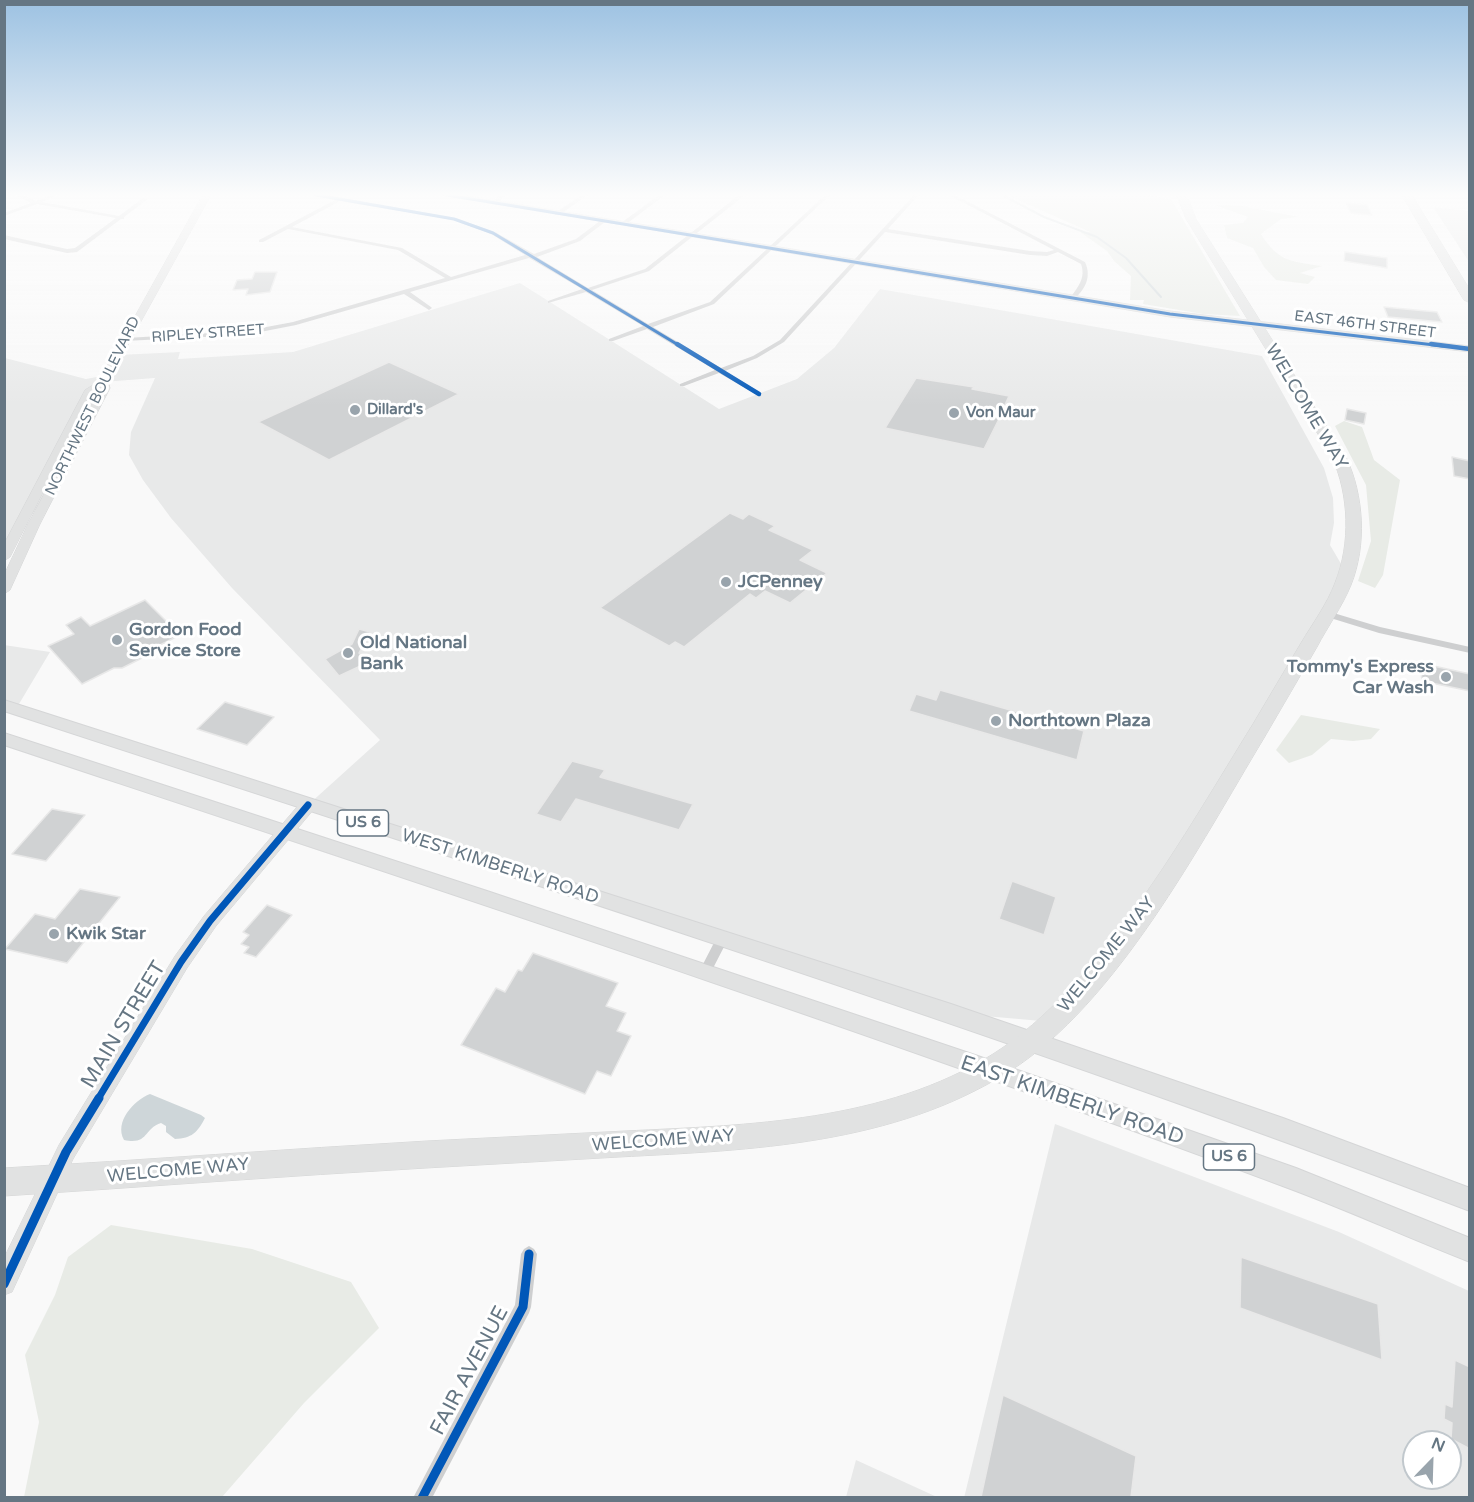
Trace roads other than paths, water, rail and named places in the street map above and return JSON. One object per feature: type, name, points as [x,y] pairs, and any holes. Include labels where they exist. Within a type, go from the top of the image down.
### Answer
[{"type":"highway","name":"WELCOME WAY","points":[[4,1182],[99,1178],[264,1163],[698,1140],[795,1131],[860,1121],[902,1109],[944,1092],[1003,1061],[1060,1014],[1132,929],[1252,742],[1327,614],[1347,574],[1352,545],[1353,506],[1347,475],[1324,432],[1220,265]]},
{"type":"highway","points":[[1449,265],[1470,300]]},
{"type":"main road","name":"WEST KIMBERLY ROAD","points":[[4,705],[722,939]]},
{"type":"main road","name":"WEST KIMBERLY ROAD","points":[[4,739],[705,972]]},
{"type":"main road","name":"US 6","points":[[722,939],[951,1013],[1282,1129],[1470,1200]]},
{"type":"main road","name":"EAST KIMBERLY ROAD","points":[[705,972],[1300,1182],[1470,1250]]},
{"type":"street","name":"NORTHWEST BOULEVARD","points":[[4,558],[33,506],[90,390],[102,383],[168,265]]},
{"type":"street","points":[[430,265],[451,279]]},
{"type":"street","name":"RIPLEY STREET","points":[[126,340],[260,331],[308,321],[501,265]]},
{"type":"street","points":[[548,265],[759,394]]},
{"type":"street","points":[[550,302],[647,270],[653,265]]},
{"type":"street","points":[[611,340],[712,303],[753,265]]},
{"type":"street","points":[[682,385],[756,357],[782,341],[851,265]]},
{"type":"street","name":"EAST 46TH STREET","points":[[873,265],[1257,325],[1470,349]]},
{"type":"street","points":[[1073,298],[1087,279],[1084,265]]},
{"type":"street","points":[[1458,280],[1470,281]]},
{"type":"street","points":[[405,292],[429,308]]},
{"type":"street","name":"NORTHWEST BOULEVARD","points":[[4,590],[34,524],[105,388],[102,383]]},
{"type":"street","points":[[1327,614],[1379,630],[1470,650]]},
{"type":"street","name":"MAIN STREET","points":[[4,1284],[52,1180],[196,939],[226,900],[308,805]]},
{"type":"street","points":[[705,972],[722,939]]},
{"type":"street","name":"FAIR AVENUE","points":[[422,1497],[523,1307],[529,1254]]},
{"type":"waterway","points":[[1132,265],[1161,297]]},
{"type":"place","name":"Dillard's","points":[[355,410]]},
{"type":"place","name":"Von Maur","points":[[954,413]]},
{"type":"place","name":"JCPenney","points":[[726,582]]},
{"type":"place","name":"Gordon Food Service Store","points":[[117,640]]},
{"type":"place","name":"Old National Bank","points":[[348,653]]},
{"type":"place","name":"Tommy's Express Car Wash","points":[[1446,677]]},
{"type":"place","name":"Northtown Plaza","points":[[996,721]]},
{"type":"place","name":"Kwik Star","points":[[54,934]]}]
